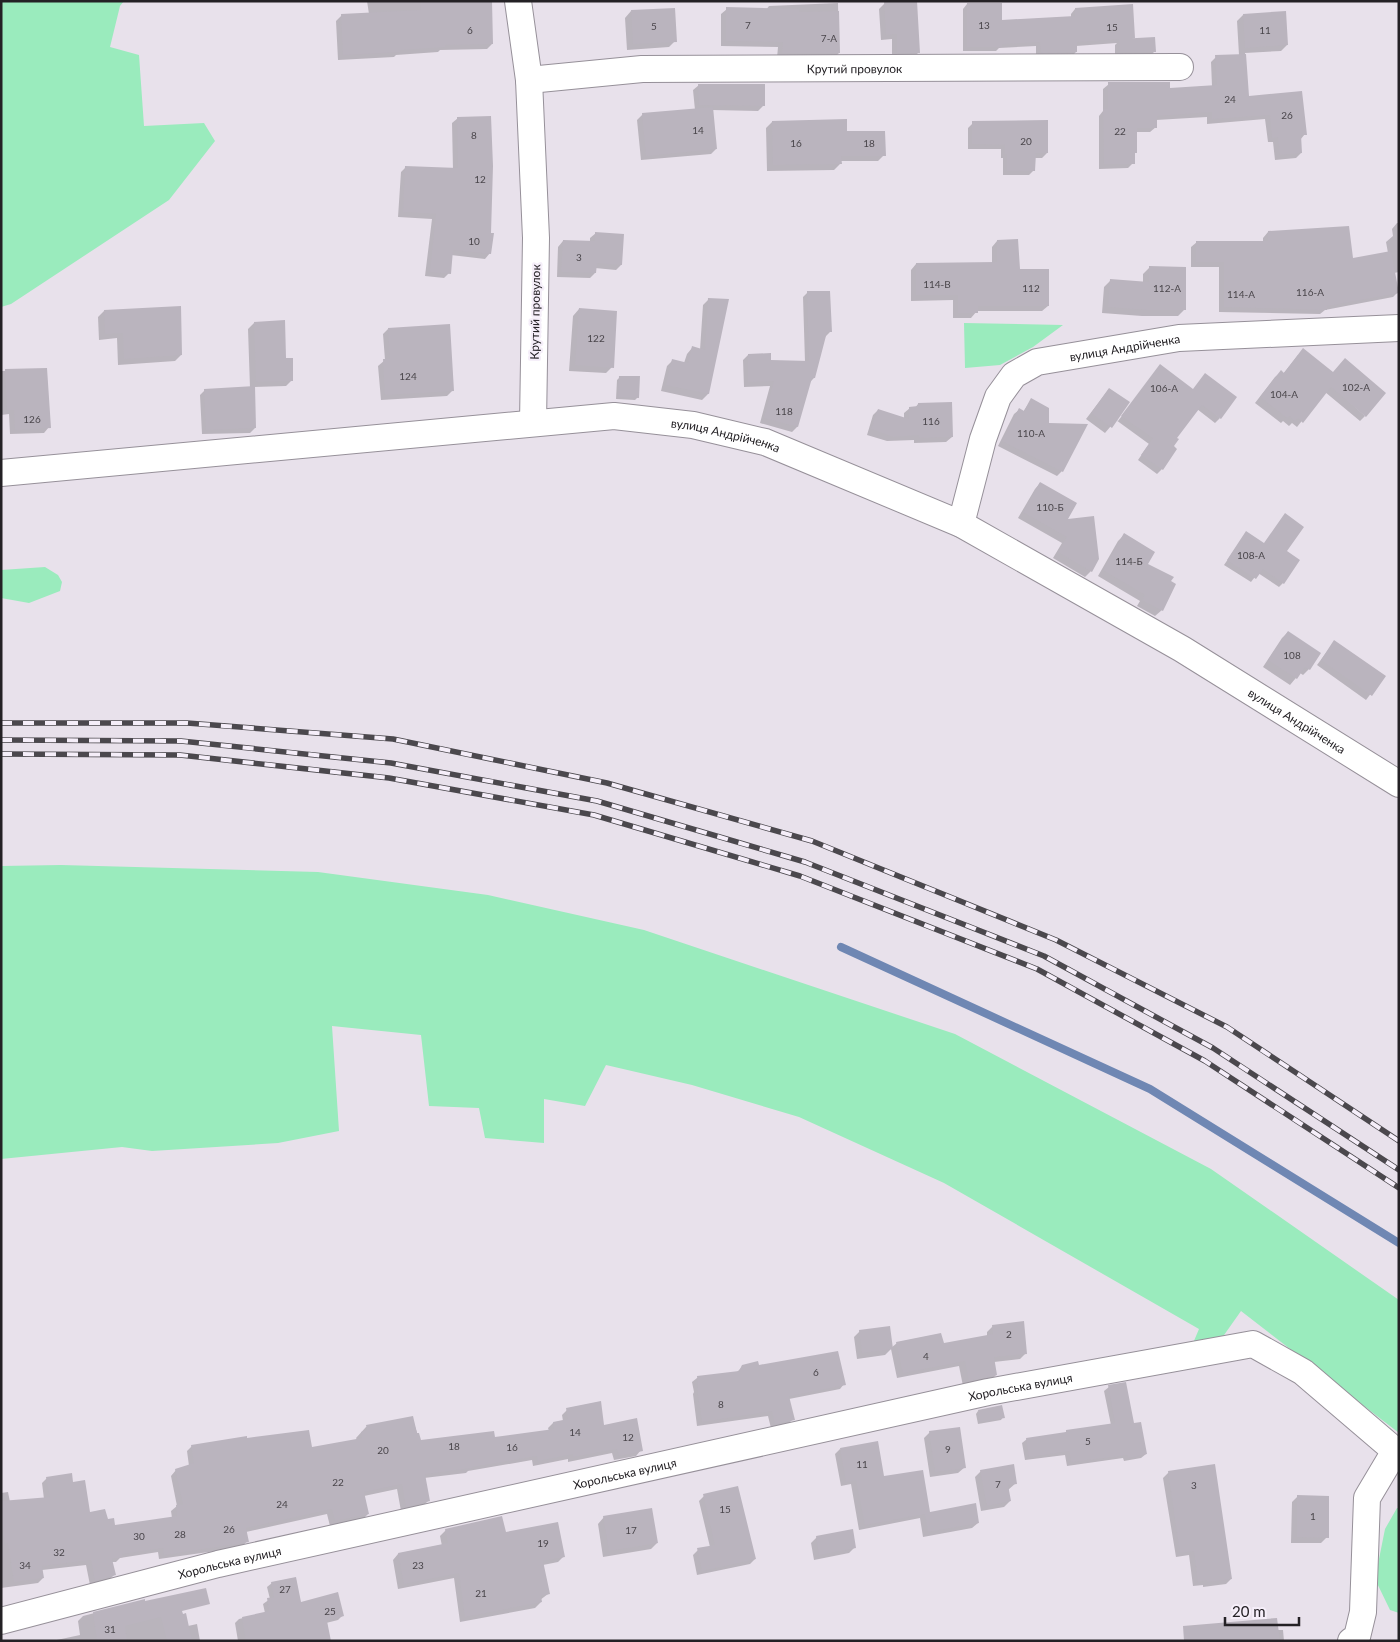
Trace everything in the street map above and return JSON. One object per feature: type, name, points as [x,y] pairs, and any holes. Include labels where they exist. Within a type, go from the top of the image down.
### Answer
[{"type":"street","name":"Крутий провулок","points":[[518,1],[529,80],[536,238],[533,423]]},
{"type":"street","name":"Крутий провулок","points":[[529,80],[642,69],[1180,68]]},
{"type":"street","name":"вулиця Андрійченка","points":[[961,524],[983,440],[998,397],[1014,375],[1036,362],[1179,338],[1399,328]]},
{"type":"street","name":"вулиця Андрійченка","points":[[1,473],[614,416],[693,425],[765,442],[961,524],[1182,649],[1399,784]]},
{"type":"street","name":"Хорольська вулиця","points":[[1,1621],[218,1564],[968,1396],[1253,1344],[1303,1372],[1397,1452]]},
{"type":"street","points":[[1360,1639],[1363,1612],[1367,1498],[1397,1452]]},
{"type":"green space","points":[[1,1],[124,1],[120,6],[110,47],[139,55],[144,126],[204,123],[215,141],[169,200],[11,304],[1,307]]},
{"type":"green space","points":[[964,323],[1063,325],[1033,347],[1000,365],[965,368]]},
{"type":"green space","points":[[45,567],[58,575],[62,582],[60,591],[29,603],[1,598],[1,570]]},
{"type":"green space","points":[[61,865],[318,872],[488,895],[644,930],[955,1034],[1211,1169],[1399,1300],[1399,1433],[1241,1311],[1217,1345],[1191,1348],[1199,1329],[944,1183],[799,1117],[692,1085],[606,1065],[585,1106],[544,1099],[544,1143],[485,1138],[479,1108],[429,1106],[421,1035],[332,1026],[339,1131],[278,1143],[152,1151],[122,1147],[1,1159],[1,866]]},
{"type":"green space","points":[[1397,1508],[1399,1508],[1399,1613],[1390,1610],[1375,1579],[1385,1529]]},
{"type":"building","points":[[420,1],[492,1],[493,44],[445,45],[445,47],[400,50],[400,52],[343,55],[341,14],[421,10]]},
{"type":"building","points":[[884,1],[917,1],[920,53],[897,53],[897,34],[886,35]]},
{"type":"building","points":[[967,3],[1002,3],[1002,20],[1075,16],[1075,8],[1133,4],[1135,38],[1077,42],[1077,52],[1041,53],[1040,42],[1002,44],[1002,47],[967,47]]},
{"type":"building","points":[[726,7],[799,9],[799,12],[839,11],[840,53],[782,53],[783,42],[726,41]]},
{"type":"building","points":[[675,8],[677,42],[633,44],[631,10]]},
{"type":"building","points":[[1286,11],[1288,45],[1245,48],[1243,14]]},
{"type":"building","points":[[1155,37],[1156,52],[1120,52],[1119,39]]},
{"type":"building","points":[[1246,54],[1249,96],[1302,91],[1307,135],[1301,135],[1302,153],[1280,155],[1278,137],[1272,138],[1270,115],[1212,119],[1212,112],[1157,116],[1157,128],[1137,128],[1135,164],[1104,164],[1103,109],[1108,109],[1108,82],[1170,82],[1170,88],[1217,85],[1215,55]]},
{"type":"building","points":[[698,84],[765,84],[765,106],[699,105]]},
{"type":"building","points":[[713,107],[717,149],[646,156],[642,113]]},
{"type":"building","points":[[491,116],[493,166],[491,233],[494,233],[491,254],[453,250],[451,274],[430,272],[436,214],[403,212],[405,166],[458,168],[457,117]]},
{"type":"building","points":[[847,119],[847,131],[885,131],[886,156],[841,156],[842,164],[773,165],[772,121]]},
{"type":"building","points":[[1048,120],[1048,153],[1036,153],[1035,171],[1007,171],[1005,145],[972,144],[972,121]]},
{"type":"building","points":[[1349,226],[1353,258],[1391,251],[1399,293],[1327,306],[1327,310],[1224,307],[1224,262],[1196,262],[1196,241],[1268,241],[1268,231]]},
{"type":"building","points":[[595,232],[624,234],[622,265],[597,263],[596,273],[561,272],[563,240],[595,241]]},
{"type":"building","points":[[1018,239],[1020,269],[1049,269],[1049,306],[978,306],[978,313],[958,313],[958,295],[916,295],[916,263],[997,262],[997,240]]},
{"type":"building","points":[[1149,266],[1186,267],[1186,310],[1108,307],[1110,279],[1149,282]]},
{"type":"building","points":[[807,291],[830,291],[832,332],[827,332],[815,378],[812,378],[798,427],[764,418],[774,381],[748,382],[748,354],[771,353],[771,360],[809,361]]},
{"type":"building","points":[[708,298],[729,299],[709,394],[666,385],[672,359],[688,363],[692,346],[705,350]]},
{"type":"building","points":[[181,306],[182,355],[124,359],[123,333],[105,334],[104,310]]},
{"type":"building","points":[[579,308],[617,311],[614,368],[575,365]]},
{"type":"building","points":[[285,320],[286,358],[293,358],[293,381],[256,382],[254,322]]},
{"type":"building","points":[[450,324],[454,391],[385,395],[383,359],[390,359],[388,328]]},
{"type":"building","points":[[1303,348],[1333,372],[1345,358],[1386,393],[1366,417],[1331,387],[1303,423],[1298,418],[1295,421],[1289,416],[1287,418],[1260,397],[1281,370],[1284,373]]},
{"type":"building","points":[[1160,364],[1193,389],[1205,373],[1237,397],[1221,419],[1202,405],[1177,438],[1179,439],[1174,446],[1177,449],[1163,470],[1141,455],[1153,438],[1121,416]]},
{"type":"building","points":[[47,368],[51,428],[15,430],[14,410],[7,410],[5,369]]},
{"type":"building","points":[[619,376],[640,376],[639,398],[618,397]]},
{"type":"building","points":[[255,386],[256,428],[206,430],[204,389]]},
{"type":"building","points":[[1109,388],[1130,402],[1112,428],[1091,413]]},
{"type":"building","points":[[1031,398],[1049,408],[1049,423],[1088,424],[1063,472],[1002,441],[1019,408],[1024,411]]},
{"type":"building","points":[[952,402],[953,437],[919,438],[919,435],[893,437],[871,429],[878,409],[909,419],[909,407],[918,406],[918,403]]},
{"type":"building","points":[[1040,482],[1077,503],[1068,519],[1094,516],[1099,559],[1092,572],[1058,552],[1067,537],[1023,512]]},
{"type":"building","points":[[1285,513],[1304,527],[1287,551],[1300,560],[1284,584],[1263,569],[1256,579],[1227,560],[1246,531],[1264,543]]},
{"type":"building","points":[[1124,533],[1155,552],[1148,564],[1174,577],[1171,581],[1176,584],[1163,611],[1142,600],[1145,595],[1103,570]]},
{"type":"building","points":[[1288,631],[1321,653],[1310,670],[1305,667],[1297,679],[1268,660]]},
{"type":"building","points":[[1334,640],[1386,676],[1372,696],[1321,660]]},
{"type":"building","points":[[1024,1321],[1027,1354],[994,1357],[997,1375],[969,1381],[965,1361],[903,1373],[896,1342],[941,1333],[944,1343],[993,1334],[992,1325]]},
{"type":"building","points":[[890,1326],[893,1349],[862,1353],[859,1330]]},
{"type":"building","points":[[838,1351],[846,1385],[789,1396],[795,1420],[775,1424],[772,1411],[702,1422],[697,1376],[739,1371],[742,1365],[758,1361],[759,1365]]},
{"type":"building","points":[[1126,1382],[1134,1423],[1141,1422],[1147,1454],[1128,1458],[1128,1455],[1071,1462],[1069,1451],[1029,1457],[1026,1438],[1115,1423],[1108,1385]]},
{"type":"building","points":[[601,1401],[604,1425],[637,1418],[643,1451],[619,1456],[617,1449],[573,1457],[573,1454],[538,1461],[537,1456],[472,1468],[425,1474],[430,1501],[406,1507],[402,1484],[364,1492],[369,1514],[335,1521],[332,1509],[246,1528],[249,1542],[164,1555],[163,1548],[122,1554],[123,1557],[112,1559],[116,1575],[95,1581],[91,1560],[42,1566],[44,1578],[14,1582],[8,1543],[5,1544],[1,1501],[50,1497],[46,1477],[72,1473],[73,1482],[85,1480],[90,1512],[105,1509],[108,1519],[114,1518],[115,1525],[177,1516],[176,1505],[183,1504],[175,1469],[194,1463],[191,1445],[247,1436],[247,1438],[309,1430],[312,1447],[362,1438],[361,1432],[367,1430],[366,1425],[413,1416],[417,1433],[419,1433],[421,1440],[494,1431],[495,1437],[554,1429],[553,1422],[568,1419],[566,1408]]},
{"type":"building","points":[[1002,1405],[1005,1418],[980,1422],[978,1410]]},
{"type":"building","points":[[960,1427],[966,1468],[935,1472],[929,1431]]},
{"type":"building","points":[[878,1441],[884,1476],[923,1470],[930,1512],[976,1503],[979,1523],[928,1532],[925,1514],[865,1525],[856,1480],[846,1482],[840,1448]]},
{"type":"building","points":[[1014,1464],[1017,1484],[1008,1485],[1011,1501],[987,1506],[980,1470]]},
{"type":"building","points":[[1215,1464],[1232,1579],[1198,1582],[1194,1551],[1180,1553],[1168,1471]]},
{"type":"building","points":[[738,1486],[756,1559],[702,1571],[697,1548],[715,1545],[703,1494]]},
{"type":"building","points":[[1297,1495],[1329,1496],[1329,1538],[1297,1537]]},
{"type":"building","points":[[652,1508],[658,1543],[609,1551],[603,1516]]},
{"type":"building","points":[[502,1516],[506,1532],[558,1522],[565,1557],[543,1561],[550,1594],[541,1596],[542,1602],[465,1617],[459,1573],[404,1584],[398,1553],[448,1543],[445,1529]]},
{"type":"building","points":[[853,1529],[856,1548],[819,1555],[816,1536]]},
{"type":"building","points":[[296,1577],[301,1602],[338,1592],[344,1616],[327,1621],[331,1641],[246,1641],[242,1617],[269,1611],[267,1598],[274,1597],[271,1582]]},
{"type":"building","points":[[206,1588],[210,1604],[182,1611],[183,1614],[186,1613],[192,1641],[167,1641],[161,1617],[125,1626],[127,1641],[97,1641],[93,1612],[145,1599],[145,1601]]},
{"type":"building","points":[[1277,1618],[1280,1641],[1184,1641],[1183,1626]]},
{"type":"waterway","points":[[841,947],[1150,1089],[1399,1243]]},
{"type":"railway","points":[[1,723],[187,723],[393,739],[607,783],[812,841],[1056,940],[1227,1027],[1399,1141]]},
{"type":"railway","points":[[1,740],[181,741],[391,763],[597,801],[805,862],[1044,956],[1213,1048],[1399,1170]]},
{"type":"railway","points":[[1,754],[180,755],[389,778],[594,815],[800,876],[1037,969],[1205,1061],[1399,1188]]}]
